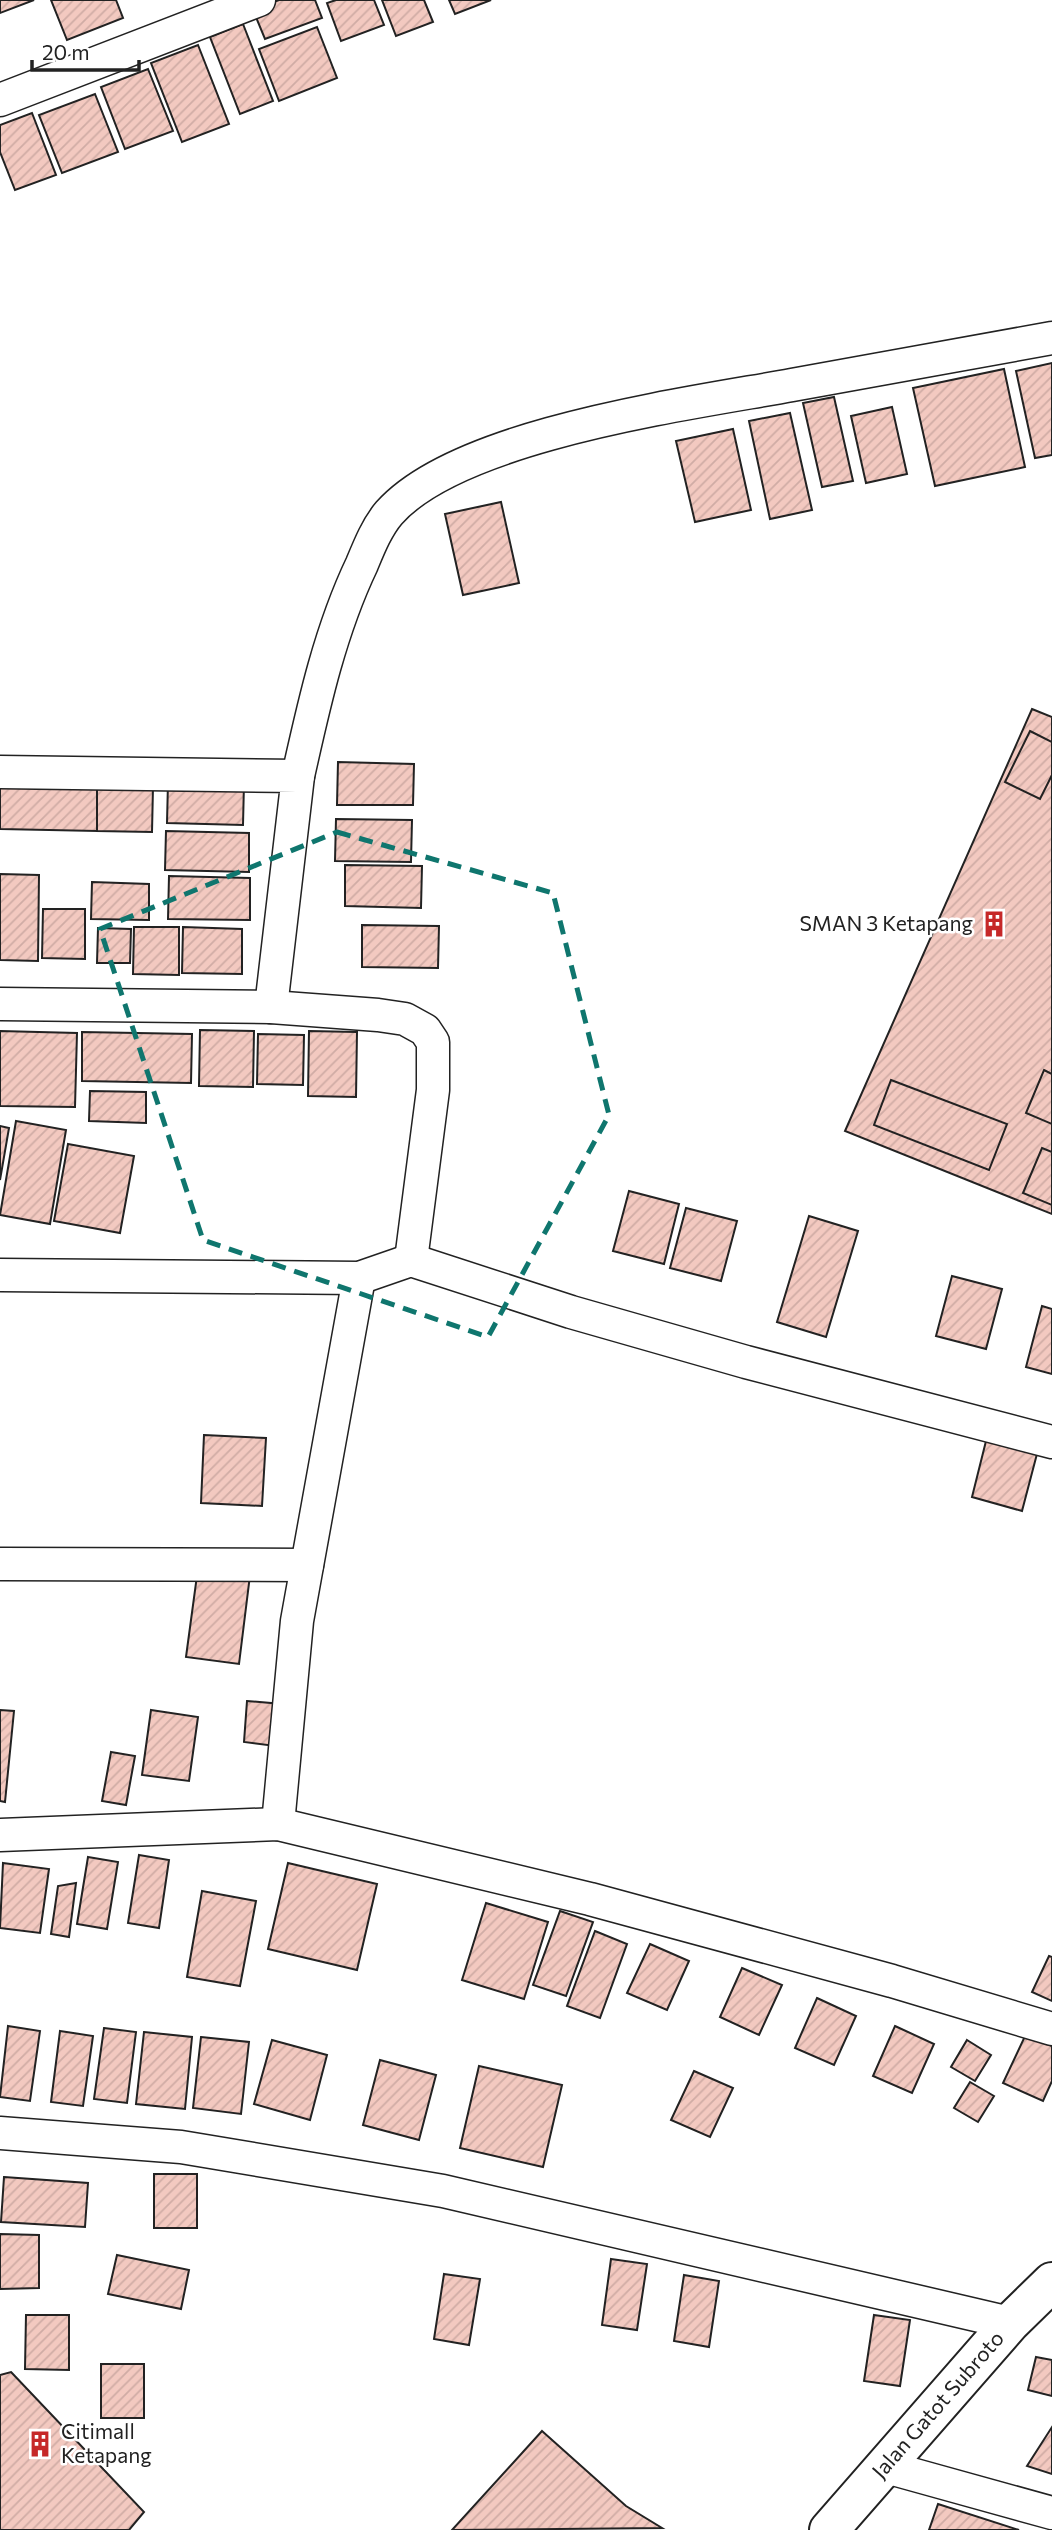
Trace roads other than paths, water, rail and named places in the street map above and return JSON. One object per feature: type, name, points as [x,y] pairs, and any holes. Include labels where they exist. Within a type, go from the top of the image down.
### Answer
[{"type":"street","points":[[0,100],[259,0]]},
{"type":"street","points":[[271,1007],[298,776],[321,674],[360,566],[389,513],[436,476],[482,456],[627,415],[1052,338]]},
{"type":"street","points":[[0,772],[298,776]]},
{"type":"street","points":[[0,1004],[271,1007],[405,1019],[425,1030],[432,1042],[433,1090],[411,1260]]},
{"type":"street","points":[[0,1275],[359,1278],[411,1260],[570,1312],[1052,1443]]},
{"type":"street","points":[[278,1824],[288,1690],[307,1565],[359,1278]]},
{"type":"street","points":[[0,1564],[307,1565]]},
{"type":"street","points":[[0,1835],[278,1824],[590,1899],[891,1981],[1052,2029]]},
{"type":"street","points":[[0,2133],[181,2147],[443,2191],[1010,2323]]},
{"type":"street","name":"Jalan Gatot Subroto","points":[[829,2530],[1010,2323],[1052,2282]]},
{"type":"street","points":[[886,2467],[1052,2512]]},
{"type":"place","name":"SMAN 3 Ketapang","points":[[994,924]]},
{"type":"place","name":"Citimall Ketapang","points":[[40,2444]]}]
